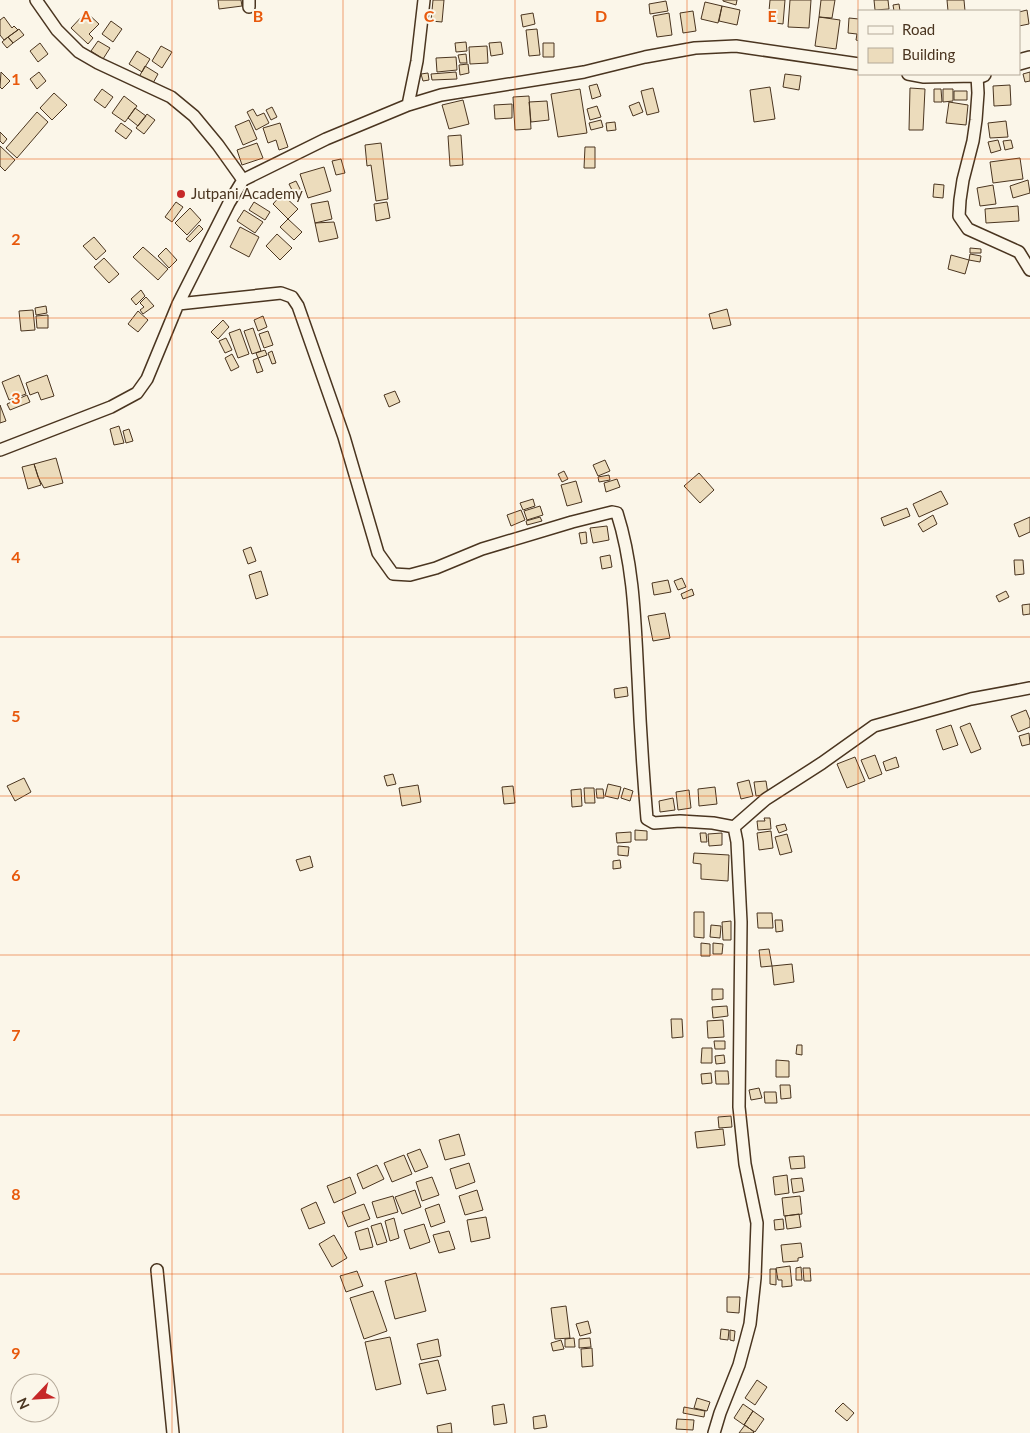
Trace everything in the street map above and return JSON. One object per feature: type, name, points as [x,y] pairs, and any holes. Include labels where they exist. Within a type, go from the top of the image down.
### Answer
[{"type":"street","points":[[36,0],[57,30],[79,52],[98,63],[171,96],[194,116],[243,180]]},
{"type":"street","points":[[408,105],[417,61],[424,0]]},
{"type":"street","points":[[0,450],[111,407],[137,393],[148,379],[178,304],[229,203],[243,180],[326,139],[408,105],[441,95],[584,72],[695,48],[736,46],[858,64]]},
{"type":"street","points":[[913,75],[924,77],[980,75],[973,141],[963,180],[959,216],[968,229],[1019,252],[1030,270]]},
{"type":"street","points":[[178,304],[282,293],[292,297],[298,306],[344,438],[378,553],[393,574],[410,575],[436,568],[482,549],[554,527],[612,512],[617,513],[625,537],[632,580],[641,748],[647,819],[654,823],[680,821],[713,823],[734,827]]},
{"type":"street","points":[[734,827],[766,798],[822,763],[874,726],[971,699],[1030,688]]},
{"type":"street","points":[[714,1433],[750,1324],[755,1278],[757,1222],[746,1164],[739,1107],[741,922],[737,842],[734,827]]},
{"type":"street","points":[[157,1270],[173,1433]]},
{"type":"building","points":[[218,0],[241,0],[242,6],[219,9]]},
{"type":"building","points":[[433,0],[444,0],[442,22],[431,21]]},
{"type":"building","points":[[723,0],[737,0],[736,5]]},
{"type":"building","points":[[770,0],[785,0],[783,24],[768,22]]},
{"type":"building","points":[[790,0],[811,0],[809,28],[788,27]]},
{"type":"building","points":[[821,0],[835,0],[832,18],[819,17]]},
{"type":"building","points":[[874,0],[888,0],[889,9],[875,10]]},
{"type":"building","points":[[947,0],[964,0],[965,10],[948,10]]},
{"type":"building","points":[[666,1],[668,11],[650,14],[649,4]]},
{"type":"building","points":[[705,2],[722,6],[718,23],[701,19]]},
{"type":"building","points":[[899,4],[900,10],[894,10],[893,5]]},
{"type":"building","points":[[722,6],[740,10],[737,25],[719,21]]},
{"type":"building","points":[[1027,10],[1029,24],[1020,26],[1020,12]]},
{"type":"building","points":[[693,11],[696,31],[683,33],[680,13]]},
{"type":"building","points":[[86,12],[99,24],[89,34],[93,38],[88,44],[71,28]]},
{"type":"building","points":[[533,13],[535,24],[523,27],[521,15]]},
{"type":"building","points":[[669,13],[672,35],[657,37],[653,16]]},
{"type":"building","points":[[4,17],[12,28],[14,26],[18,30],[4,40],[0,35],[0,20]]},
{"type":"building","points":[[819,17],[840,20],[836,49],[815,46]]},
{"type":"building","points":[[849,18],[858,19],[858,41],[856,40],[857,34],[848,33]]},
{"type":"building","points":[[111,21],[122,29],[113,42],[102,34]]},
{"type":"building","points":[[19,29],[24,35],[13,43],[8,37]]},
{"type":"building","points":[[537,29],[540,55],[529,56],[526,30]]},
{"type":"building","points":[[8,37],[13,43],[7,48],[2,42]]},
{"type":"building","points":[[98,41],[110,48],[103,59],[91,51]]},
{"type":"building","points":[[466,42],[467,51],[456,52],[455,43]]},
{"type":"building","points":[[501,42],[503,54],[491,56],[489,43]]},
{"type":"building","points":[[40,43],[48,54],[38,62],[30,51]]},
{"type":"building","points":[[543,43],[554,43],[554,57],[543,57]]},
{"type":"building","points":[[161,46],[172,52],[162,68],[152,61]]},
{"type":"building","points":[[487,46],[488,63],[470,64],[469,47]]},
{"type":"building","points":[[137,51],[150,59],[142,72],[129,64]]},
{"type":"building","points":[[466,54],[467,63],[460,63],[458,55]]},
{"type":"building","points":[[456,57],[457,70],[437,72],[436,58]]},
{"type":"building","points":[[468,64],[469,73],[460,75],[459,65]]},
{"type":"building","points":[[145,66],[158,74],[152,85],[139,77]]},
{"type":"building","points":[[1,72],[10,81],[2,89],[0,87]]},
{"type":"building","points":[[39,72],[46,81],[37,89],[30,79]]},
{"type":"building","points":[[456,72],[457,79],[432,80],[431,74]]},
{"type":"building","points":[[1030,72],[1030,81],[1025,82],[1023,74]]},
{"type":"building","points":[[428,73],[429,80],[423,81],[421,74]]},
{"type":"building","points":[[785,74],[801,76],[799,90],[783,87]]},
{"type":"building","points":[[597,84],[601,96],[592,99],[589,86]]},
{"type":"building","points":[[1010,85],[1011,105],[994,106],[993,86]]},
{"type":"building","points":[[770,87],[775,119],[754,122],[750,90]]},
{"type":"building","points":[[653,88],[659,112],[647,115],[641,91]]},
{"type":"building","points":[[910,88],[925,89],[923,130],[909,130]]},
{"type":"building","points":[[102,89],[113,97],[105,108],[94,100]]},
{"type":"building","points":[[580,89],[587,133],[558,137],[551,94]]},
{"type":"building","points":[[934,89],[941,89],[942,102],[934,102]]},
{"type":"building","points":[[943,89],[953,89],[953,101],[943,102]]},
{"type":"building","points":[[954,91],[967,91],[967,100],[954,100]]},
{"type":"building","points":[[54,93],[67,105],[52,120],[40,108]]},
{"type":"building","points":[[124,96],[137,106],[125,122],[112,113]]},
{"type":"building","points":[[529,96],[531,129],[515,130],[513,97]]},
{"type":"building","points":[[463,100],[469,124],[449,129],[442,105]]},
{"type":"building","points":[[547,101],[549,120],[531,122],[529,102]]},
{"type":"building","points":[[639,102],[643,112],[633,116],[629,106]]},
{"type":"building","points":[[949,102],[968,105],[966,125],[946,123]]},
{"type":"building","points":[[512,104],[512,118],[495,119],[494,105]]},
{"type":"building","points":[[597,106],[601,117],[590,120],[587,109]]},
{"type":"building","points":[[272,107],[277,117],[271,120],[266,110]]},
{"type":"building","points":[[135,108],[146,116],[138,126],[128,118]]},
{"type":"building","points":[[253,109],[257,116],[264,113],[269,123],[256,130],[247,112]]},
{"type":"building","points":[[37,112],[48,122],[17,158],[6,148]]},
{"type":"building","points":[[147,114],[155,120],[144,134],[136,128]]},
{"type":"building","points":[[249,120],[257,139],[243,145],[235,126]]},
{"type":"building","points":[[601,120],[603,127],[591,130],[589,123]]},
{"type":"building","points":[[1006,121],[1008,137],[990,138],[988,123]]},
{"type":"building","points":[[615,122],[616,130],[607,131],[606,123]]},
{"type":"building","points":[[121,123],[132,131],[126,139],[115,131]]},
{"type":"building","points":[[280,123],[288,147],[279,150],[276,140],[268,143],[263,128]]},
{"type":"building","points":[[0,132],[7,139],[3,144],[0,141]]},
{"type":"building","points":[[461,135],[463,165],[450,166],[448,136]]},
{"type":"building","points":[[998,140],[1001,150],[991,153],[988,142]]},
{"type":"building","points":[[1011,140],[1013,148],[1005,150],[1003,141]]},
{"type":"building","points":[[257,143],[263,158],[242,165],[237,150]]},
{"type":"building","points":[[381,143],[388,199],[376,201],[371,165],[367,166],[365,145]]},
{"type":"building","points":[[0,146],[15,160],[5,171],[0,166]]},
{"type":"building","points":[[585,147],[595,147],[595,168],[584,168]]},
{"type":"building","points":[[1020,158],[1023,179],[993,183],[990,162]]},
{"type":"building","points":[[341,159],[345,173],[336,175],[332,161]]},
{"type":"building","points":[[324,167],[331,191],[308,198],[300,174]]},
{"type":"building","points":[[1028,180],[1030,193],[1013,198],[1010,186]]},
{"type":"building","points":[[296,181],[301,191],[294,194],[289,184]]},
{"type":"building","points":[[934,184],[944,185],[943,198],[933,197]]},
{"type":"building","points":[[993,185],[996,204],[980,206],[977,188]]},
{"type":"building","points":[[282,194],[298,209],[288,219],[273,204]]},
{"type":"building","points":[[328,201],[332,219],[315,223],[311,204]]},
{"type":"building","points":[[176,202],[183,207],[172,222],[165,217]]},
{"type":"building","points":[[254,202],[270,212],[265,220],[249,210]]},
{"type":"building","points":[[387,202],[390,218],[376,221],[374,204]]},
{"type":"building","points":[[1018,206],[1019,221],[986,223],[985,209]]},
{"type":"building","points":[[190,208],[201,220],[187,235],[175,223]]},
{"type":"building","points":[[244,210],[263,222],[255,233],[237,221]]},
{"type":"building","points":[[288,219],[302,232],[294,240],[280,227]]},
{"type":"building","points":[[334,222],[338,238],[319,242],[315,223]]},
{"type":"building","points":[[199,225],[203,229],[190,242],[186,239]]},
{"type":"building","points":[[240,227],[259,237],[249,257],[230,247]]},
{"type":"building","points":[[277,234],[292,248],[280,260],[266,246]]},
{"type":"building","points":[[94,237],[106,251],[96,260],[83,246]]},
{"type":"building","points":[[143,247],[168,269],[158,280],[133,257]]},
{"type":"building","points":[[166,248],[177,260],[169,268],[158,256]]},
{"type":"building","points":[[970,248],[981,249],[981,253],[970,253]]},
{"type":"building","points":[[970,254],[981,256],[980,262],[969,260]]},
{"type":"building","points":[[951,255],[969,260],[965,274],[948,269]]},
{"type":"building","points":[[104,258],[119,274],[109,283],[94,267]]},
{"type":"building","points":[[141,290],[145,296],[136,305],[131,299]]},
{"type":"building","points":[[146,297],[154,306],[143,314],[140,310],[144,307],[140,303]]},
{"type":"building","points":[[46,306],[47,313],[36,315],[35,308]]},
{"type":"building","points":[[727,309],[731,325],[713,329],[709,314]]},
{"type":"building","points":[[33,310],[35,330],[21,331],[19,311]]},
{"type":"building","points":[[138,311],[148,320],[138,332],[128,324]]},
{"type":"building","points":[[48,315],[48,328],[37,328],[36,316]]},
{"type":"building","points":[[263,316],[267,327],[258,331],[254,320]]},
{"type":"building","points":[[223,320],[229,327],[218,339],[211,332]]},
{"type":"building","points":[[253,328],[261,351],[252,354],[244,331]]},
{"type":"building","points":[[240,329],[249,354],[238,358],[229,333]]},
{"type":"building","points":[[268,331],[273,345],[264,348],[259,334]]},
{"type":"building","points":[[226,338],[232,350],[225,353],[219,341]]},
{"type":"building","points":[[265,350],[267,355],[258,358],[256,353]]},
{"type":"building","points":[[272,351],[276,363],[272,364],[268,353]]},
{"type":"building","points":[[232,354],[239,367],[231,371],[225,358]]},
{"type":"building","points":[[258,358],[263,371],[257,373],[253,360]]},
{"type":"building","points":[[19,375],[26,394],[9,400],[2,382]]},
{"type":"building","points":[[47,375],[54,396],[41,400],[38,392],[30,395],[26,383]]},
{"type":"building","points":[[395,391],[400,402],[389,407],[384,395]]},
{"type":"building","points":[[27,395],[30,402],[10,410],[7,404]]},
{"type":"building","points":[[0,405],[6,421],[0,423]]},
{"type":"building","points":[[119,426],[124,443],[114,445],[110,429]]},
{"type":"building","points":[[129,429],[133,441],[126,443],[123,431]]},
{"type":"building","points":[[56,458],[63,483],[44,488],[34,464]]},
{"type":"building","points":[[605,460],[610,471],[598,476],[593,465]]},
{"type":"building","points":[[34,464],[41,485],[28,489],[22,467]]},
{"type":"building","points":[[564,471],[568,479],[562,482],[558,474]]},
{"type":"building","points":[[699,473],[714,490],[700,503],[684,486]]},
{"type":"building","points":[[609,475],[610,480],[599,482],[598,477]]},
{"type":"building","points":[[617,479],[620,487],[606,492],[604,483]]},
{"type":"building","points":[[576,481],[582,502],[567,506],[561,485]]},
{"type":"building","points":[[941,491],[948,504],[919,517],[913,504]]},
{"type":"building","points":[[533,499],[535,506],[523,510],[520,503]]},
{"type":"building","points":[[540,506],[543,515],[527,520],[524,511]]},
{"type":"building","points":[[907,508],[910,516],[884,526],[881,518]]},
{"type":"building","points":[[521,510],[525,520],[511,526],[507,515]]},
{"type":"building","points":[[933,515],[937,524],[923,532],[918,524]]},
{"type":"building","points":[[540,517],[542,521],[527,525],[526,521]]},
{"type":"building","points":[[1030,517],[1030,532],[1019,537],[1014,524]]},
{"type":"building","points":[[607,526],[609,540],[593,543],[590,528]]},
{"type":"building","points":[[586,532],[587,543],[581,544],[579,533]]},
{"type":"building","points":[[251,547],[256,561],[248,564],[243,550]]},
{"type":"building","points":[[610,555],[612,567],[602,569],[600,557]]},
{"type":"building","points":[[1014,560],[1023,560],[1024,574],[1015,575]]},
{"type":"building","points":[[261,571],[268,595],[256,599],[249,575]]},
{"type":"building","points":[[682,578],[686,587],[678,590],[674,581]]},
{"type":"building","points":[[668,580],[671,592],[654,595],[652,583]]},
{"type":"building","points":[[692,589],[694,595],[683,599],[681,594]]},
{"type":"building","points":[[1006,591],[1009,597],[999,602],[996,596]]},
{"type":"building","points":[[1030,604],[1030,614],[1023,615],[1022,605]]},
{"type":"building","points":[[665,613],[670,638],[653,641],[648,616]]},
{"type":"building","points":[[627,687],[628,696],[615,698],[614,689]]},
{"type":"building","points":[[1026,710],[1030,720],[1030,727],[1018,732],[1011,716]]},
{"type":"building","points":[[970,723],[981,749],[971,753],[960,727]]},
{"type":"building","points":[[951,725],[958,745],[943,750],[936,730]]},
{"type":"building","points":[[1029,733],[1030,744],[1022,746],[1019,736]]},
{"type":"building","points":[[875,755],[882,774],[869,779],[861,760]]},
{"type":"building","points":[[855,757],[865,781],[847,788],[837,764]]},
{"type":"building","points":[[896,757],[899,767],[886,771],[883,762]]},
{"type":"building","points":[[393,774],[396,784],[387,786],[384,776]]},
{"type":"building","points":[[24,778],[31,792],[15,801],[7,786]]},
{"type":"building","points":[[749,780],[753,796],[741,799],[737,783]]},
{"type":"building","points":[[766,781],[768,794],[756,796],[754,782]]},
{"type":"building","points":[[608,784],[621,787],[618,799],[605,796]]},
{"type":"building","points":[[418,785],[421,802],[402,806],[399,788]]},
{"type":"building","points":[[513,786],[515,803],[504,804],[502,787]]},
{"type":"building","points":[[715,787],[717,804],[699,806],[698,789]]},
{"type":"building","points":[[584,788],[594,788],[595,803],[585,803]]},
{"type":"building","points":[[624,788],[633,791],[630,801],[621,798]]},
{"type":"building","points":[[581,789],[582,806],[572,807],[571,790]]},
{"type":"building","points":[[596,789],[603,789],[604,798],[597,798]]},
{"type":"building","points":[[689,790],[691,808],[678,810],[676,792]]},
{"type":"building","points":[[673,798],[675,810],[660,812],[659,801]]},
{"type":"building","points":[[764,818],[770,818],[771,829],[758,830],[757,821],[765,821]]},
{"type":"building","points":[[785,824],[787,830],[779,833],[776,826]]},
{"type":"building","points":[[635,830],[647,831],[647,840],[635,840]]},
{"type":"building","points":[[771,831],[773,848],[759,850],[757,833]]},
{"type":"building","points":[[631,832],[631,842],[617,843],[616,833]]},
{"type":"building","points":[[700,833],[706,833],[707,842],[701,842]]},
{"type":"building","points":[[722,833],[722,845],[709,846],[708,834]]},
{"type":"building","points":[[787,834],[792,852],[780,855],[775,837]]},
{"type":"building","points":[[618,846],[629,847],[628,856],[618,855]]},
{"type":"building","points":[[694,853],[729,855],[728,881],[701,879],[701,864],[693,863]]},
{"type":"building","points":[[310,856],[313,867],[300,871],[296,860]]},
{"type":"building","points":[[620,860],[621,868],[613,869],[613,861]]},
{"type":"building","points":[[694,912],[704,912],[704,938],[694,937]]},
{"type":"building","points":[[757,913],[772,913],[773,928],[758,928]]},
{"type":"building","points":[[775,920],[782,920],[783,931],[776,932]]},
{"type":"building","points":[[731,921],[731,940],[723,940],[722,922]]},
{"type":"building","points":[[711,925],[721,926],[720,938],[710,937]]},
{"type":"building","points":[[701,943],[710,944],[710,956],[701,956]]},
{"type":"building","points":[[713,943],[723,944],[722,954],[713,954]]},
{"type":"building","points":[[769,949],[772,966],[761,967],[759,950]]},
{"type":"building","points":[[792,964],[794,982],[774,985],[772,966]]},
{"type":"building","points":[[712,989],[723,989],[723,999],[712,1000]]},
{"type":"building","points":[[727,1006],[728,1016],[713,1018],[712,1007]]},
{"type":"building","points":[[671,1019],[682,1019],[683,1037],[672,1038]]},
{"type":"building","points":[[723,1020],[724,1037],[708,1038],[707,1021]]},
{"type":"building","points":[[714,1041],[725,1041],[725,1049],[715,1049]]},
{"type":"building","points":[[797,1045],[802,1045],[802,1055],[796,1054]]},
{"type":"building","points":[[702,1048],[712,1048],[712,1063],[701,1063]]},
{"type":"building","points":[[724,1055],[725,1063],[716,1064],[715,1056]]},
{"type":"building","points":[[776,1060],[789,1061],[789,1077],[776,1077]]},
{"type":"building","points":[[715,1071],[728,1071],[729,1084],[716,1084]]},
{"type":"building","points":[[711,1073],[712,1083],[702,1084],[701,1074]]},
{"type":"building","points":[[780,1085],[790,1085],[791,1098],[781,1099]]},
{"type":"building","points":[[759,1088],[762,1098],[751,1100],[749,1090]]},
{"type":"building","points":[[764,1092],[776,1092],[777,1103],[765,1103]]},
{"type":"building","points":[[731,1116],[732,1127],[719,1128],[718,1117]]},
{"type":"building","points":[[723,1129],[725,1145],[697,1148],[695,1132]]},
{"type":"building","points":[[459,1134],[465,1155],[445,1160],[439,1140]]},
{"type":"building","points":[[420,1149],[428,1167],[415,1172],[407,1154]]},
{"type":"building","points":[[404,1155],[412,1174],[392,1182],[384,1163]]},
{"type":"building","points":[[804,1156],[805,1168],[791,1169],[789,1157]]},
{"type":"building","points":[[469,1163],[475,1182],[456,1189],[450,1169]]},
{"type":"building","points":[[377,1165],[384,1179],[363,1189],[357,1174]]},
{"type":"building","points":[[787,1175],[789,1193],[775,1195],[773,1177]]},
{"type":"building","points":[[350,1177],[356,1193],[334,1203],[327,1186]]},
{"type":"building","points":[[432,1177],[439,1195],[422,1201],[416,1182]]},
{"type":"building","points":[[802,1178],[804,1191],[793,1193],[791,1179]]},
{"type":"building","points":[[415,1190],[421,1207],[402,1214],[395,1197]]},
{"type":"building","points":[[477,1190],[483,1210],[465,1215],[459,1196]]},
{"type":"building","points":[[393,1196],[398,1212],[377,1218],[372,1202]]},
{"type":"building","points":[[800,1196],[802,1214],[784,1216],[782,1198]]},
{"type":"building","points":[[316,1202],[325,1223],[309,1229],[301,1209]]},
{"type":"building","points":[[364,1204],[370,1219],[348,1227],[342,1212]]},
{"type":"building","points":[[439,1204],[445,1222],[431,1227],[425,1209]]},
{"type":"building","points":[[799,1214],[801,1227],[787,1229],[785,1216]]},
{"type":"building","points":[[486,1217],[490,1238],[471,1242],[467,1220]]},
{"type":"building","points":[[394,1218],[399,1238],[390,1241],[385,1221]]},
{"type":"building","points":[[783,1219],[784,1229],[775,1230],[774,1220]]},
{"type":"building","points":[[381,1223],[387,1242],[377,1245],[371,1226]]},
{"type":"building","points":[[424,1224],[430,1242],[410,1249],[404,1230]]},
{"type":"building","points":[[368,1228],[373,1247],[360,1250],[355,1232]]},
{"type":"building","points":[[449,1231],[455,1249],[439,1253],[433,1235]]},
{"type":"building","points":[[334,1235],[347,1258],[332,1267],[319,1244]]},
{"type":"building","points":[[801,1243],[803,1257],[798,1258],[798,1261],[783,1262],[781,1245]]},
{"type":"building","points":[[790,1266],[792,1286],[782,1287],[782,1280],[778,1280],[776,1268]]},
{"type":"building","points":[[801,1267],[802,1280],[796,1280],[796,1268]]},
{"type":"building","points":[[803,1268],[810,1268],[811,1281],[804,1281]]},
{"type":"building","points":[[770,1269],[776,1269],[776,1285],[770,1284]]},
{"type":"building","points":[[357,1271],[363,1286],[346,1292],[340,1276]]},
{"type":"building","points":[[416,1273],[426,1311],[395,1319],[385,1281]]},
{"type":"building","points":[[373,1291],[387,1331],[364,1339],[350,1298]]},
{"type":"building","points":[[727,1297],[740,1297],[739,1313],[727,1312]]},
{"type":"building","points":[[566,1306],[570,1338],[555,1339],[551,1308]]},
{"type":"building","points":[[588,1321],[591,1333],[580,1336],[576,1324]]},
{"type":"building","points":[[721,1329],[729,1330],[728,1340],[720,1339]]},
{"type":"building","points":[[730,1330],[735,1331],[734,1341],[730,1340]]},
{"type":"building","points":[[390,1337],[401,1384],[376,1390],[365,1342]]},
{"type":"building","points":[[574,1338],[575,1347],[565,1347],[565,1339]]},
{"type":"building","points":[[590,1338],[591,1347],[579,1348],[579,1339]]},
{"type":"building","points":[[438,1339],[441,1356],[421,1360],[417,1344]]},
{"type":"building","points":[[561,1340],[564,1349],[553,1351],[551,1343]]},
{"type":"building","points":[[592,1348],[593,1366],[582,1367],[581,1349]]},
{"type":"building","points":[[438,1360],[446,1390],[427,1394],[419,1364]]},
{"type":"building","points":[[757,1380],[767,1387],[755,1405],[745,1398]]},
{"type":"building","points":[[697,1398],[710,1402],[707,1411],[694,1408]]},
{"type":"building","points":[[843,1403],[854,1413],[847,1421],[835,1411]]},
{"type":"building","points":[[504,1404],[507,1423],[494,1425],[492,1406]]},
{"type":"building","points":[[743,1404],[753,1411],[744,1425],[734,1418]]},
{"type":"building","points":[[684,1407],[705,1411],[704,1417],[683,1413]]},
{"type":"building","points":[[753,1411],[764,1419],[755,1432],[744,1425]]},
{"type":"building","points":[[545,1415],[547,1427],[534,1429],[533,1417]]},
{"type":"building","points":[[677,1419],[694,1420],[693,1430],[676,1429]]},
{"type":"building","points":[[451,1423],[452,1433],[438,1433],[437,1426]]},
{"type":"building","points":[[745,1425],[754,1432],[739,1433]]},
{"type":"place","name":"Jutpani Academy","points":[[181,194]]}]
